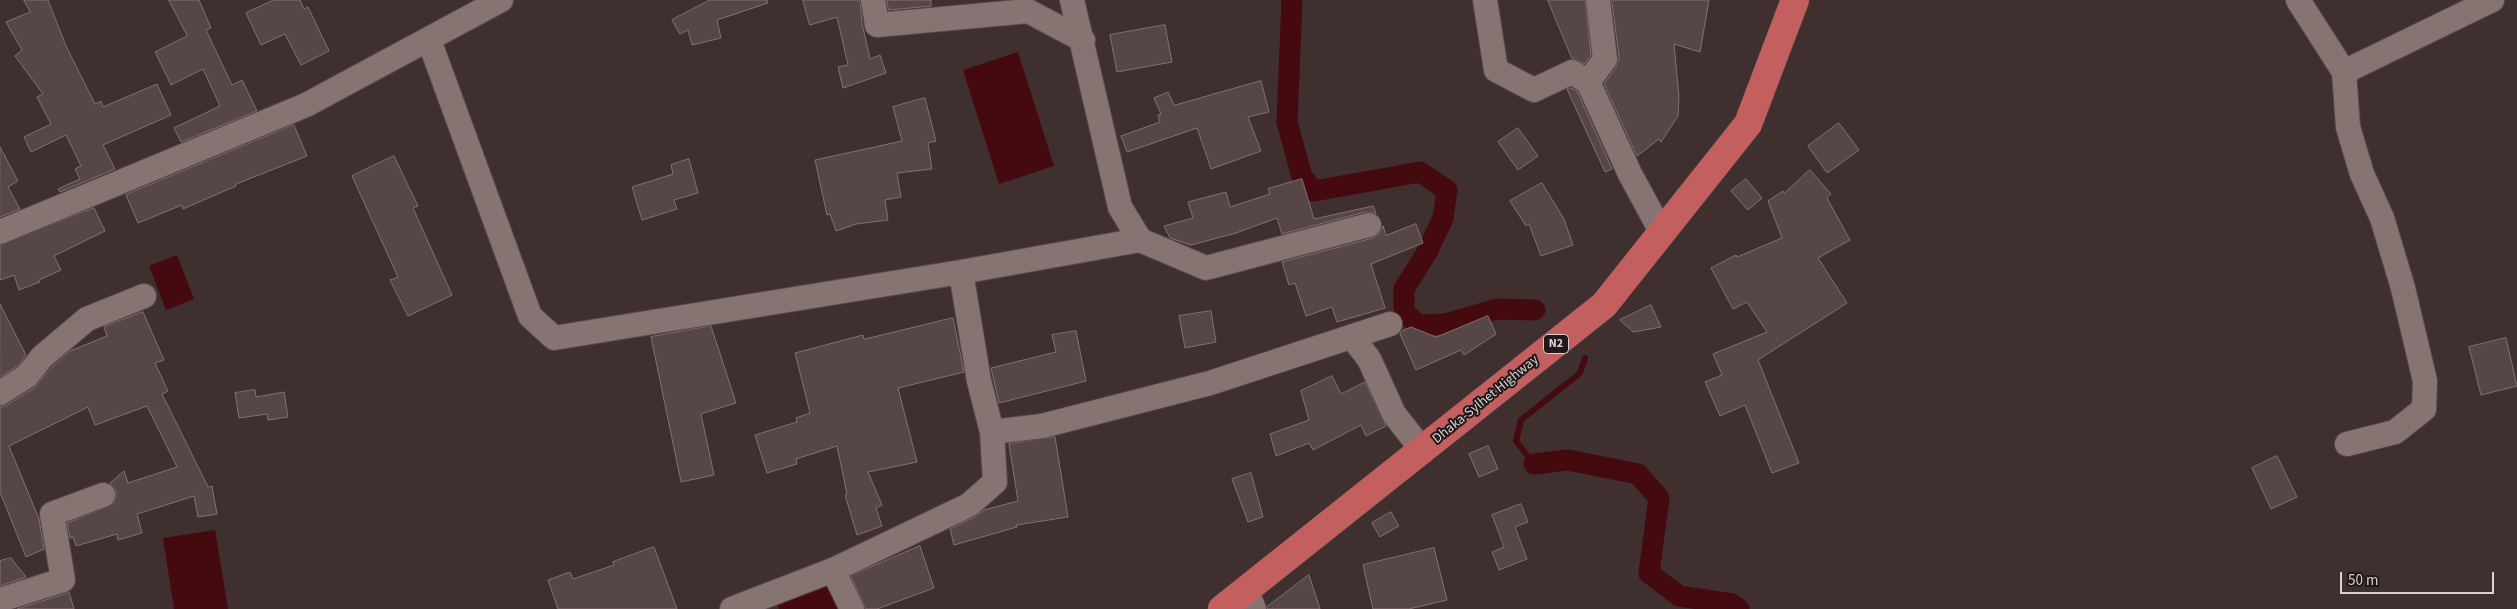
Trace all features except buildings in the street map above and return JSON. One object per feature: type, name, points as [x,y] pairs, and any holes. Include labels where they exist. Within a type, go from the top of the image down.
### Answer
[{"type":"highway","name":"Dhaka-Sylhet Highway","points":[[1222,609],[1250,600],[1423,451],[1604,305],[1748,124],[1795,0]]},
{"type":"street","points":[[0,232],[306,105],[501,0]]},
{"type":"street","points":[[873,0],[877,25],[1028,11],[1083,40]]},
{"type":"street","points":[[1072,0],[1083,40],[1120,206],[1140,240]]},
{"type":"street","points":[[1485,0],[1496,70],[1534,90],[1572,72],[1588,82],[1630,174],[1662,233]]},
{"type":"street","points":[[1588,82],[1605,59],[1598,0]]},
{"type":"street","points":[[2298,0],[2344,72],[2348,126],[2362,174],[2382,218],[2403,288],[2425,381],[2424,409],[2395,432],[2347,444]]},
{"type":"street","points":[[2344,72],[2492,0]]},
{"type":"street","points":[[429,40],[530,316],[554,338],[961,272],[1140,240],[1206,268],[1368,225]]},
{"type":"street","points":[[732,609],[833,570],[969,505],[994,482],[992,432],[979,381],[961,272]]},
{"type":"street","points":[[0,393],[27,376],[42,357],[87,319],[144,296]]},
{"type":"street","points":[[992,432],[1042,426],[1210,383],[1390,324]]},
{"type":"street","points":[[1352,337],[1369,359],[1394,414],[1423,451]]},
{"type":"street","points":[[0,600],[63,580],[52,514],[103,495]]},
{"type":"street","points":[[833,570],[852,609]]},
{"type":"shaded area","points":[[1018,52],[1054,166],[999,184],[963,70]]},
{"type":"shaded area","points":[[177,255],[194,299],[166,310],[149,266]]},
{"type":"shaded area","points":[[215,530],[228,609],[174,609],[163,538]]},
{"type":"shaded area","points":[[828,581],[840,609],[779,609],[776,600]]},
{"type":"waterway","points":[[1292,0],[1287,122],[1302,177],[1314,191],[1420,172],[1447,190],[1443,218],[1427,252],[1404,289],[1404,313],[1419,325],[1445,324],[1497,309],[1535,310]]},
{"type":"waterway","points":[[1534,464],[1516,441],[1521,420],[1580,373],[1585,358]]},
{"type":"waterway","points":[[1534,464],[1568,460],[1638,474],[1659,498],[1649,573],[1679,596],[1732,604],[1739,609]]}]
